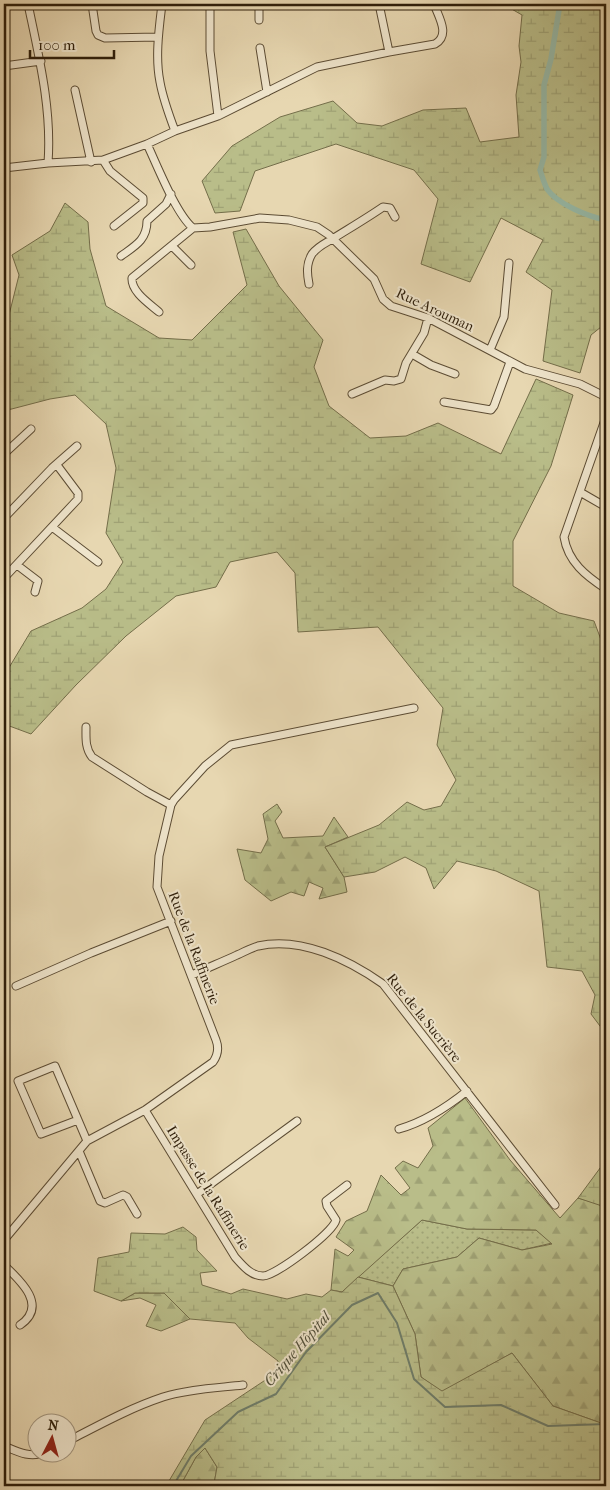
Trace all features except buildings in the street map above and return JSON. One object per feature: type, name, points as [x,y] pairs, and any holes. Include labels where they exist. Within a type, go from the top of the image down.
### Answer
[{"type":"street","points":[[28,4],[41,61],[46,97],[50,139],[48,163]]},
{"type":"street","points":[[92,4],[98,35],[105,38],[158,37]]},
{"type":"street","points":[[162,4],[158,37],[159,81],[175,131]]},
{"type":"street","points":[[210,4],[210,52],[218,116]]},
{"type":"street","points":[[259,4],[259,20]]},
{"type":"street","points":[[379,4],[389,52]]},
{"type":"street","points":[[4,168],[102,160],[218,116],[317,67],[435,44],[440,41],[443,35],[443,27],[434,4]]},
{"type":"street","points":[[260,48],[268,92]]},
{"type":"street","points":[[4,66],[41,61]]},
{"type":"street","points":[[75,90],[91,162]]},
{"type":"street","points":[[147,144],[171,194],[186,220],[193,228],[132,278],[132,282],[144,299],[159,312]]},
{"type":"street","points":[[102,160],[110,171],[143,198],[143,203],[114,226]]},
{"type":"street","points":[[121,256],[139,244],[145,234],[147,221],[166,204],[171,194]]},
{"type":"street","points":[[310,284],[307,276],[308,265],[312,254],[323,244],[383,207],[390,208],[395,217]]},
{"type":"street","name":"Rue Arouman","points":[[193,228],[210,227],[260,218],[289,220],[317,227],[333,239],[374,279],[383,299],[391,306],[428,318],[525,369],[580,384],[606,396]]},
{"type":"street","points":[[172,246],[191,265]]},
{"type":"street","points":[[490,350],[504,317],[509,263]]},
{"type":"street","points":[[352,394],[385,380],[394,381],[401,379],[406,362],[424,333],[428,318]]},
{"type":"street","points":[[412,354],[431,365],[455,374]]},
{"type":"street","points":[[444,402],[491,410],[510,362]]},
{"type":"street","points":[[606,417],[564,537],[568,553],[577,566],[606,589]]},
{"type":"street","points":[[4,454],[31,429]]},
{"type":"street","points":[[4,518],[77,446]]},
{"type":"street","points":[[4,578],[78,499],[78,493],[56,465]]},
{"type":"street","points":[[580,492],[606,507]]},
{"type":"street","points":[[52,527],[98,562]]},
{"type":"street","points":[[17,565],[38,582],[35,592]]},
{"type":"street","name":"Rue de la Raffinerie","points":[[4,1240],[87,1141],[145,1110],[216,1058],[217,1043],[157,887],[156,877],[159,856],[171,805],[178,795],[205,766],[231,745],[414,708]]},
{"type":"street","points":[[86,727],[88,752],[92,757],[171,805]]},
{"type":"street","points":[[16,986],[90,953],[171,922]]},
{"type":"street","name":"Rue de la Sucrière","points":[[192,975],[258,946],[276,944],[299,945],[345,961],[363,970],[383,984],[555,1205]]},
{"type":"street","points":[[78,1120],[41,1134],[18,1081],[55,1066],[87,1141]]},
{"type":"street","points":[[399,1129],[421,1121],[466,1091]]},
{"type":"street","name":"Impasse de la Raffinerie","points":[[145,1110],[240,1262],[251,1273],[264,1276],[274,1272],[314,1245],[332,1228],[336,1220],[327,1206],[326,1200],[348,1185]]},
{"type":"street","points":[[197,1194],[297,1121]]},
{"type":"street","points":[[78,1151],[100,1201],[105,1203],[123,1196],[127,1197],[137,1214]]},
{"type":"street","points":[[4,1265],[28,1291],[32,1300],[33,1309],[31,1316],[20,1325]]},
{"type":"street","points":[[78,1436],[139,1406],[165,1397],[197,1390],[243,1385]]},
{"type":"street","points":[[4,1446],[28,1455]]},
{"type":"green space","points":[[503,4],[606,4],[606,323],[591,335],[580,373],[543,361],[552,290],[526,272],[543,240],[501,218],[470,282],[421,264],[438,199],[414,170],[336,144],[255,171],[240,211],[215,213],[202,181],[232,146],[280,117],[333,101],[357,123],[382,126],[423,110],[466,108],[480,142],[519,137],[516,95],[521,62],[519,46],[522,15]]},
{"type":"green space","points":[[65,203],[88,222],[90,249],[106,306],[159,338],[192,340],[247,285],[233,232],[246,229],[279,286],[323,340],[314,367],[329,406],[370,438],[406,436],[438,423],[501,454],[536,379],[573,395],[551,466],[513,541],[513,586],[559,613],[594,621],[606,653],[606,1034],[591,1014],[595,995],[582,971],[547,967],[539,891],[496,871],[457,861],[434,889],[426,868],[405,857],[375,872],[344,877],[325,847],[379,825],[407,802],[424,810],[441,806],[456,780],[437,745],[443,708],[378,627],[298,632],[295,573],[277,552],[230,562],[216,587],[176,596],[126,636],[76,685],[31,734],[4,724],[4,676],[31,631],[82,608],[106,589],[123,562],[106,533],[116,468],[106,424],[75,395],[50,399],[4,411],[4,329],[19,275],[12,255],[50,231]]},
{"type":"green space","points":[[277,804],[282,812],[275,821],[283,838],[323,836],[334,817],[348,837],[325,847],[344,877],[347,892],[319,899],[323,888],[309,882],[304,896],[291,892],[271,901],[245,880],[237,849],[261,853],[268,839],[263,814]]},
{"type":"green space","points":[[465,1098],[510,1160],[560,1218],[578,1198],[602,1205],[606,1200],[606,1421],[601,1423],[553,1406],[512,1353],[442,1392],[421,1377],[415,1334],[393,1286],[403,1269],[457,1257],[479,1238],[522,1250],[552,1244],[536,1230],[467,1229],[422,1220],[342,1292],[331,1290],[335,1249],[348,1256],[354,1250],[336,1237],[346,1221],[367,1211],[381,1175],[401,1195],[410,1188],[395,1168],[403,1161],[418,1168],[433,1146],[428,1128]]},
{"type":"green space","points":[[606,1160],[606,1200],[602,1206],[578,1198]]},
{"type":"green space","points":[[422,1220],[467,1229],[536,1230],[552,1243],[522,1250],[479,1238],[457,1257],[403,1269],[393,1286],[358,1277]]},
{"type":"green space","points":[[183,1227],[196,1237],[197,1250],[217,1271],[200,1273],[202,1285],[231,1294],[243,1289],[287,1299],[306,1294],[322,1297],[331,1290],[342,1292],[358,1277],[393,1286],[415,1334],[421,1377],[442,1391],[512,1353],[553,1406],[601,1423],[606,1421],[606,1486],[216,1486],[214,1484],[217,1467],[205,1448],[196,1457],[180,1486],[166,1486],[205,1420],[276,1373],[278,1361],[248,1338],[235,1323],[190,1319],[164,1293],[135,1293],[121,1301],[94,1291],[98,1258],[129,1252],[131,1233],[165,1234]]},
{"type":"green space","points":[[135,1293],[164,1293],[190,1319],[161,1331],[146,1326],[156,1305],[140,1298],[121,1301]]},
{"type":"green space","points":[[205,1448],[217,1467],[214,1484],[216,1486],[180,1486],[196,1457]]},
{"type":"waterway","points":[[560,4],[551,59],[544,85],[544,157],[540,170],[547,189],[558,200],[582,213],[606,220]]},
{"type":"waterway","name":"Crique Hôpital","points":[[173,1486],[191,1456],[238,1412],[276,1394],[306,1352],[352,1305],[378,1293],[397,1323],[414,1379],[445,1407],[501,1405],[548,1426],[606,1424]]}]
